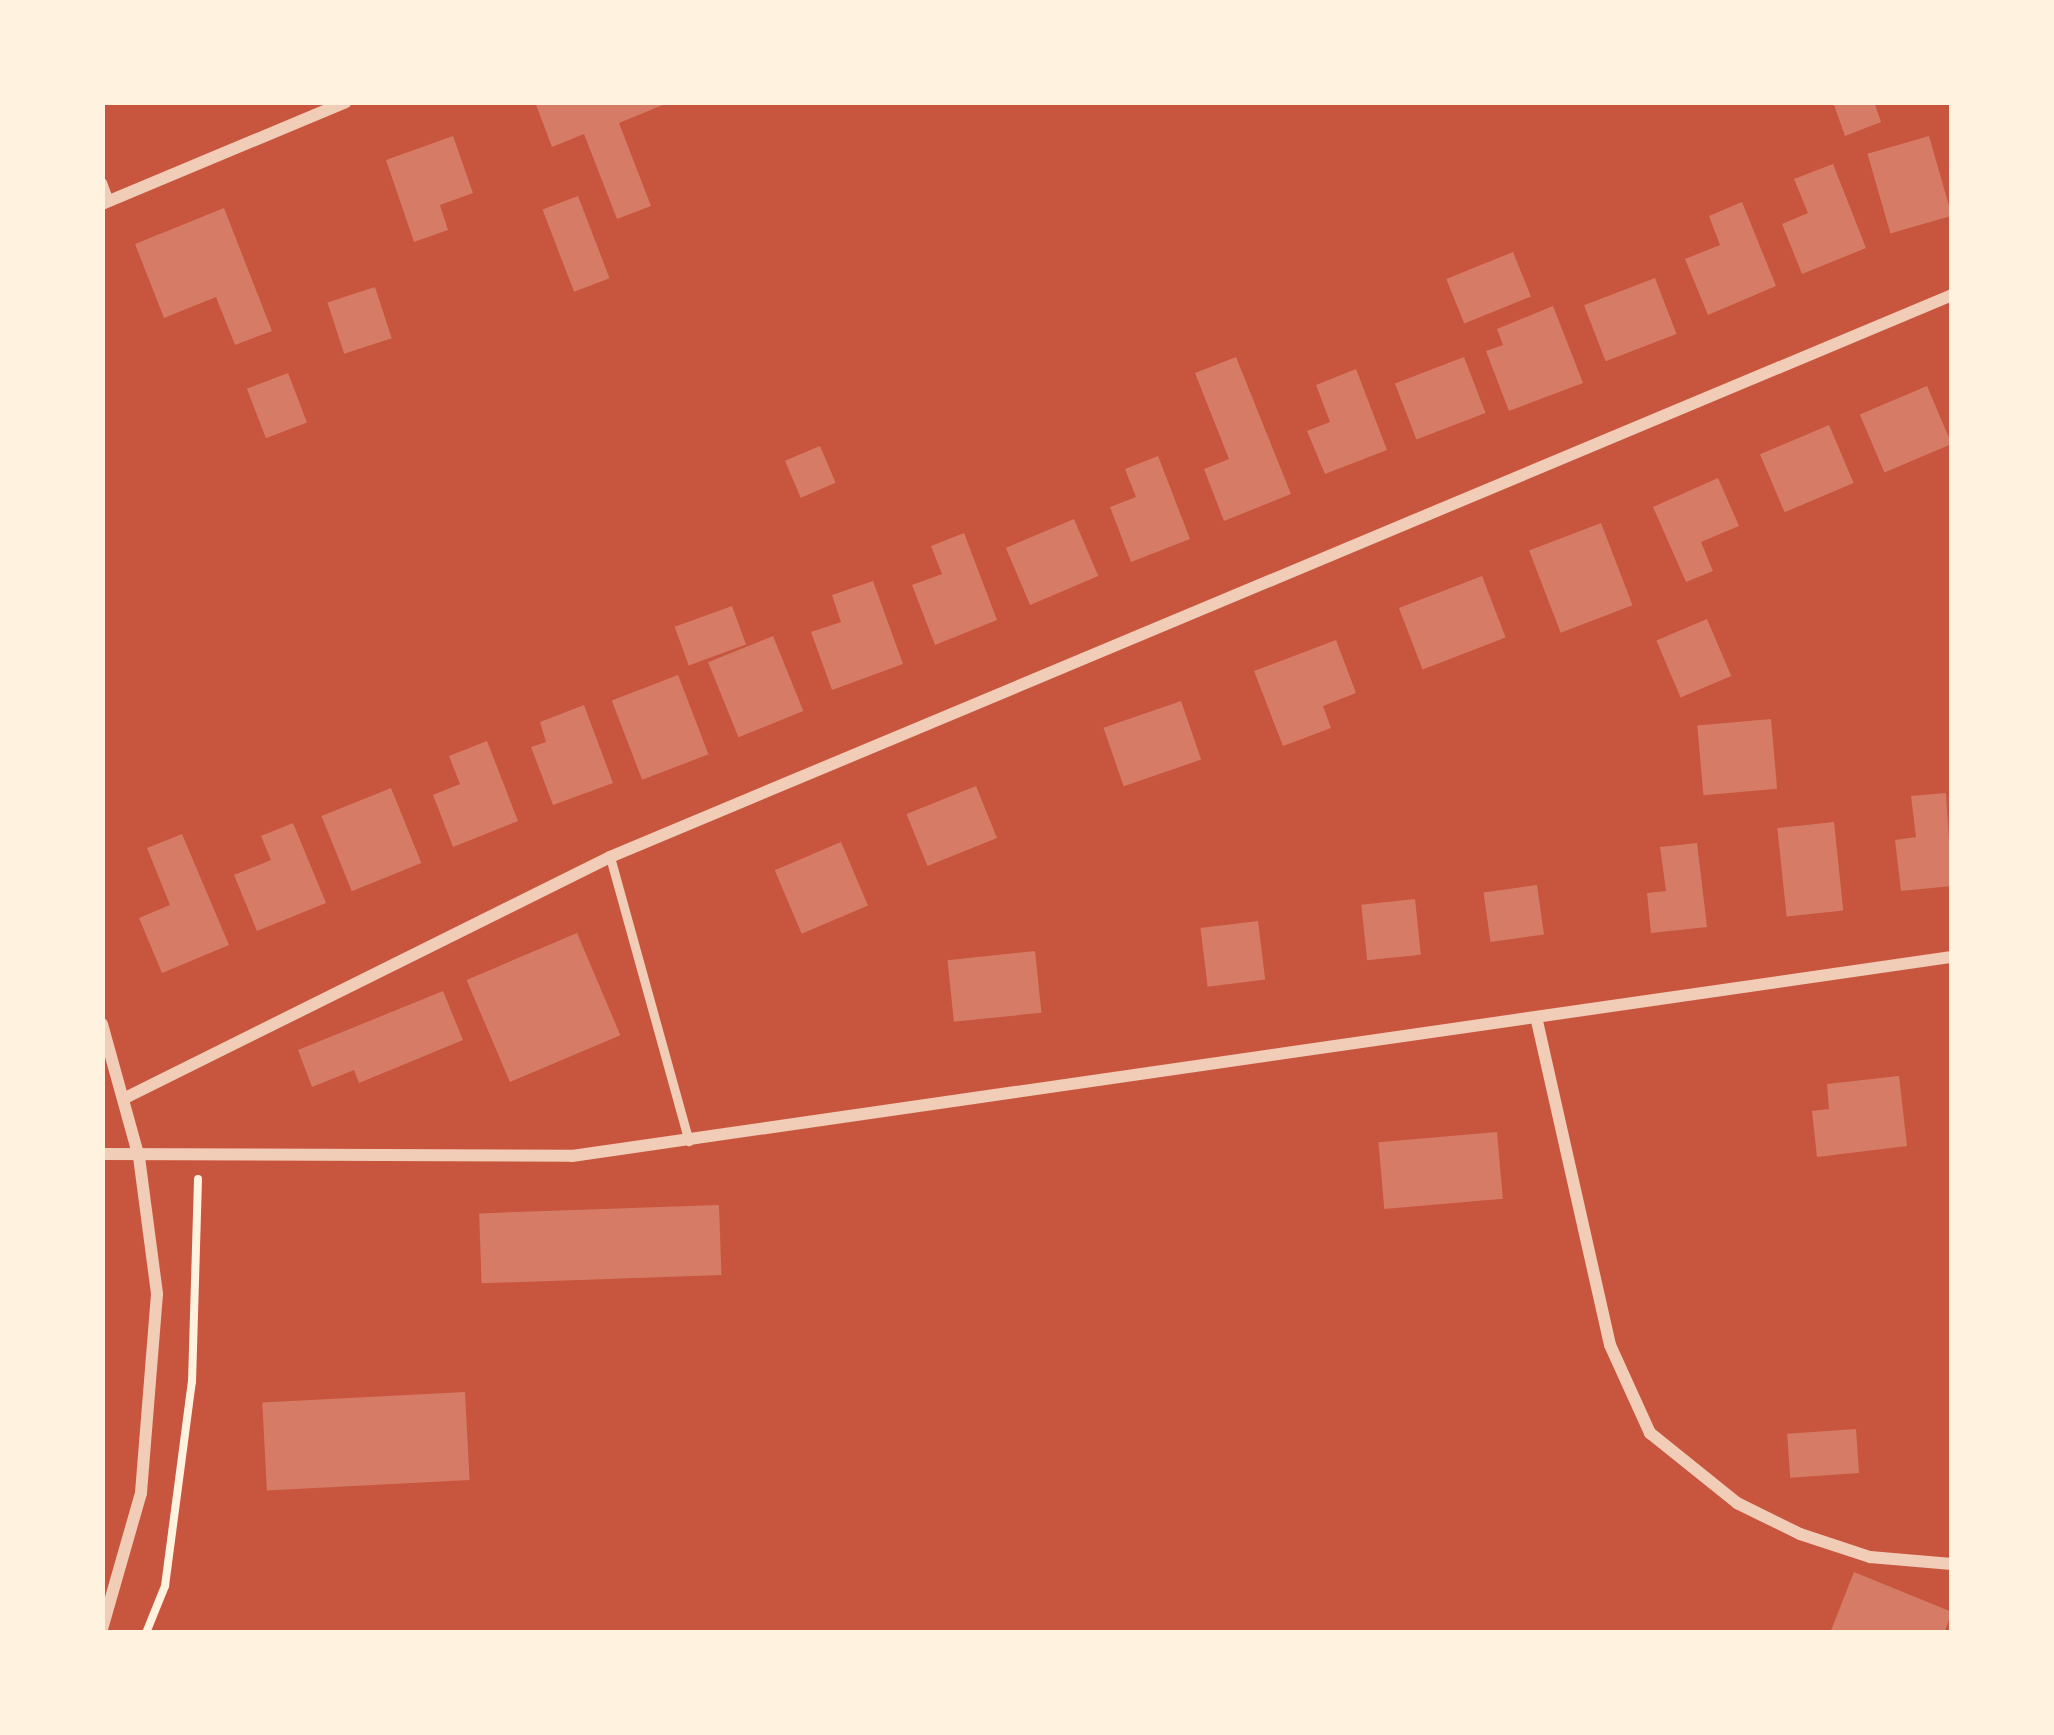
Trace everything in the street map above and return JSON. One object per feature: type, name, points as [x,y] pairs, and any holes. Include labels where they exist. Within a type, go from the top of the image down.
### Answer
[{"type":"street","points":[[106,202],[346,102]]},
{"type":"street","points":[[125,1098],[610,857],[1952,295]]},
{"type":"street","points":[[102,1154],[199,1160],[572,1156],[1537,1021],[1952,957]]},
{"type":"street","points":[[1537,1021],[1610,1345],[1650,1433],[1737,1503],[1800,1534],[1870,1557],[1952,1564]]},
{"type":"street","points":[[102,1024],[140,1157],[157,1294],[153,1394],[141,1493],[102,1629]]},
{"type":"lane","points":[[102,182],[106,202]]},
{"type":"lane","points":[[610,857],[689,1142]]},
{"type":"path","points":[[146,1633],[165,1586],[192,1382],[199,1160]]},
{"type":"building","points":[[535,102],[670,102],[619,123],[651,206],[617,219],[584,134],[552,147]]},
{"type":"building","points":[[1833,102],[1874,102],[1881,122],[1845,136]]},
{"type":"building","points":[[453,136],[473,193],[440,205],[448,230],[414,242],[386,160]]},
{"type":"building","points":[[1929,136],[1952,216],[1890,233],[1867,154]]},
{"type":"building","points":[[1833,164],[1866,248],[1802,274],[1782,224],[1808,213],[1794,179]]},
{"type":"building","points":[[578,196],[610,278],[574,292],[543,210]]},
{"type":"building","points":[[1742,202],[1776,286],[1708,315],[1685,259],[1720,245],[1709,216]]},
{"type":"building","points":[[224,208],[272,331],[235,345],[216,297],[164,318],[135,244]]},
{"type":"building","points":[[1513,252],[1531,297],[1464,323],[1446,279]]},
{"type":"building","points":[[1655,278],[1677,334],[1606,361],[1584,305]]},
{"type":"building","points":[[375,287],[392,338],[344,354],[327,302]]},
{"type":"building","points":[[1553,306],[1583,383],[1509,411],[1486,351],[1503,345],[1497,329]]},
{"type":"building","points":[[1236,357],[1291,494],[1224,521],[1204,469],[1229,459],[1195,373]]},
{"type":"building","points":[[1464,357],[1486,413],[1416,440],[1395,384]]},
{"type":"building","points":[[1356,369],[1387,450],[1325,474],[1307,431],[1330,422],[1316,385]]},
{"type":"building","points":[[288,373],[307,422],[266,438],[247,389]]},
{"type":"building","points":[[1927,386],[1952,444],[1884,473],[1860,415]]},
{"type":"building","points":[[1829,425],[1854,483],[1785,512],[1760,454]]},
{"type":"building","points":[[820,446],[836,483],[801,498],[785,461]]},
{"type":"building","points":[[1158,456],[1190,539],[1131,562],[1110,507],[1136,497],[1125,469]]},
{"type":"building","points":[[1718,478],[1739,526],[1701,542],[1713,571],[1686,582],[1653,507]]},
{"type":"building","points":[[1074,519],[1098,576],[1030,605],[1006,548]]},
{"type":"building","points":[[1601,523],[1633,605],[1561,633],[1529,551]]},
{"type":"building","points":[[964,533],[997,620],[935,645],[912,585],[942,574],[931,546]]},
{"type":"building","points":[[1482,576],[1506,638],[1423,670],[1399,608]]},
{"type":"building","points":[[873,581],[903,664],[832,690],[811,632],[841,622],[832,595]]},
{"type":"building","points":[[732,606],[746,645],[689,665],[675,627]]},
{"type":"building","points":[[1707,619],[1731,676],[1681,698],[1656,640]]},
{"type":"building","points":[[773,636],[803,711],[738,737],[708,662]]},
{"type":"building","points":[[1336,640],[1356,693],[1323,706],[1331,728],[1283,746],[1254,671]]},
{"type":"building","points":[[678,675],[708,754],[642,780],[612,700]]},
{"type":"building","points":[[1181,701],[1201,760],[1124,786],[1103,728]]},
{"type":"building","points":[[584,705],[613,783],[553,805],[531,747],[546,742],[540,722]]},
{"type":"building","points":[[1771,719],[1777,789],[1703,795],[1697,725]]},
{"type":"building","points":[[487,741],[518,821],[453,847],[433,795],[460,784],[449,756]]},
{"type":"building","points":[[976,786],[997,838],[927,866],[906,814]]},
{"type":"building","points":[[391,788],[421,863],[352,891],[321,816]]},
{"type":"building","points":[[1946,793],[1952,886],[1901,891],[1895,840],[1916,837],[1911,796]]},
{"type":"building","points":[[1834,822],[1843,911],[1787,916],[1777,828]]},
{"type":"building","points":[[293,823],[326,903],[257,931],[234,875],[271,860],[261,836]]},
{"type":"building","points":[[182,834],[229,945],[162,973],[139,918],[170,905],[147,848]]},
{"type":"building","points":[[841,842],[868,906],[802,934],[775,870]]},
{"type":"building","points":[[1697,843],[1707,927],[1651,933],[1647,893],[1666,891],[1660,847]]},
{"type":"building","points":[[1537,885],[1544,935],[1490,942],[1484,893]]},
{"type":"building","points":[[1415,899],[1421,955],[1367,960],[1361,905]]},
{"type":"building","points":[[1258,921],[1265,980],[1208,987],[1200,928]]},
{"type":"building","points":[[577,933],[620,1035],[510,1082],[467,980]]},
{"type":"building","points":[[1035,951],[1041,1013],[954,1022],[947,960]]},
{"type":"building","points":[[443,991],[463,1040],[359,1083],[354,1070],[312,1087],[298,1050]]},
{"type":"building","points":[[1899,1076],[1907,1146],[1817,1157],[1812,1111],[1829,1109],[1827,1084]]},
{"type":"building","points":[[1497,1132],[1503,1199],[1384,1209],[1378,1142]]},
{"type":"building","points":[[719,1205],[721,1275],[482,1283],[479,1213]]},
{"type":"building","points":[[465,1392],[470,1480],[267,1491],[262,1403]]},
{"type":"building","points":[[1856,1429],[1859,1473],[1790,1478],[1787,1434]]},
{"type":"building","points":[[1854,1572],[1952,1612],[1944,1633],[1830,1633]]}]
